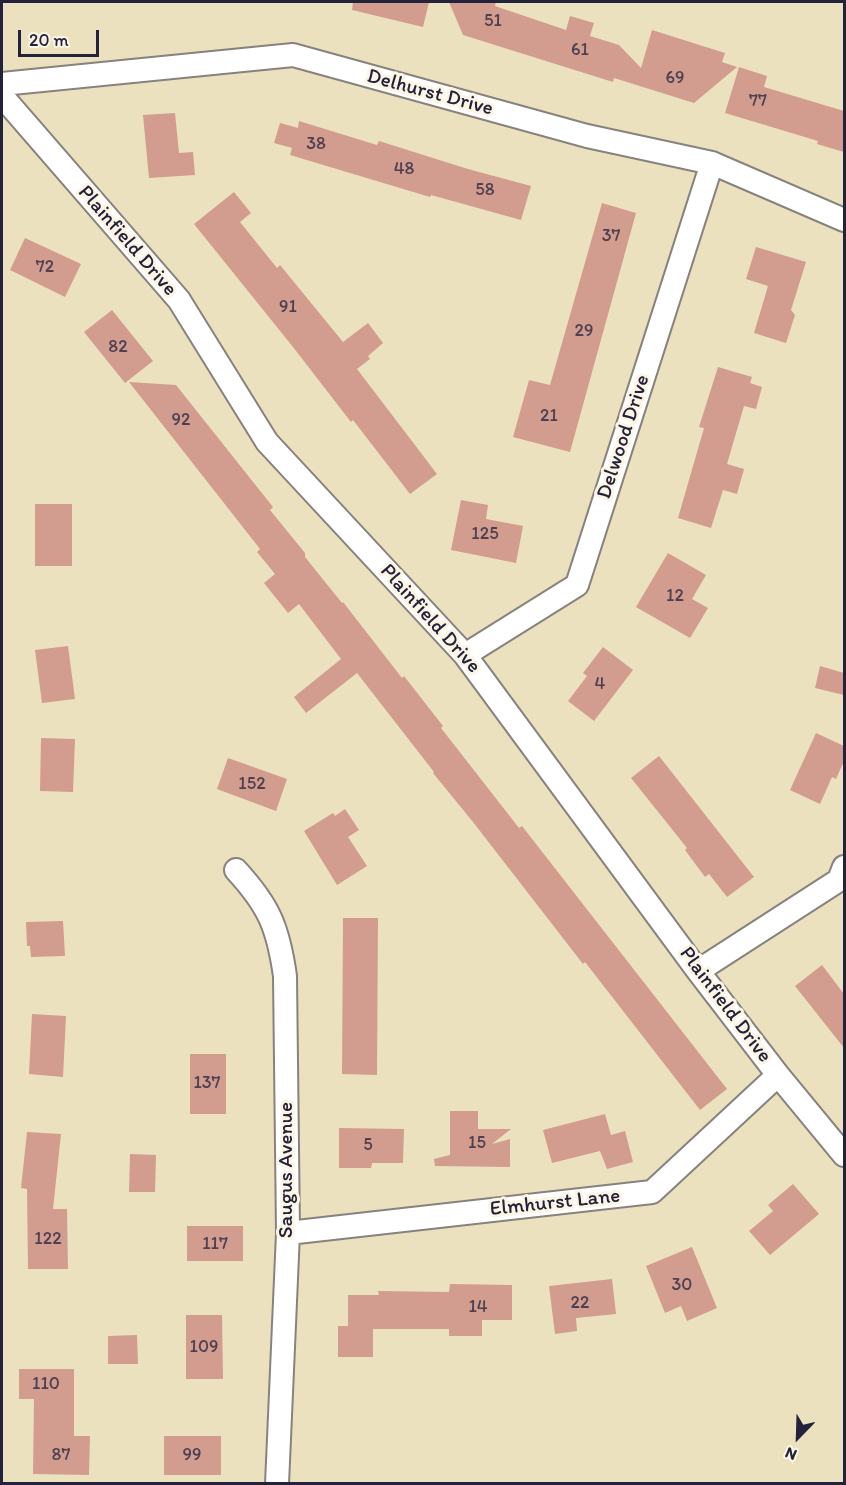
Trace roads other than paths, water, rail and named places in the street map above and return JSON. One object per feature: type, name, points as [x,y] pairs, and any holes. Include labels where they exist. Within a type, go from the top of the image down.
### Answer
[{"type":"street","name":"Delhurst Drive","points":[[2,84],[292,55],[587,136],[712,163],[844,220]]},
{"type":"street","name":"Plainfield Drive","points":[[2,96],[179,300],[267,442],[465,655],[698,971],[778,1075],[844,1155]]},
{"type":"street","name":"Delwood Drive","points":[[465,655],[577,585],[712,163]]},
{"type":"street","points":[[698,971],[838,880],[844,867]]},
{"type":"street","name":"Saugus Avenue","points":[[236,870],[269,912],[280,943],[285,976],[288,1233],[277,1484]]},
{"type":"street","name":"Elmhurst Lane","points":[[288,1233],[652,1192],[778,1075]]}]
